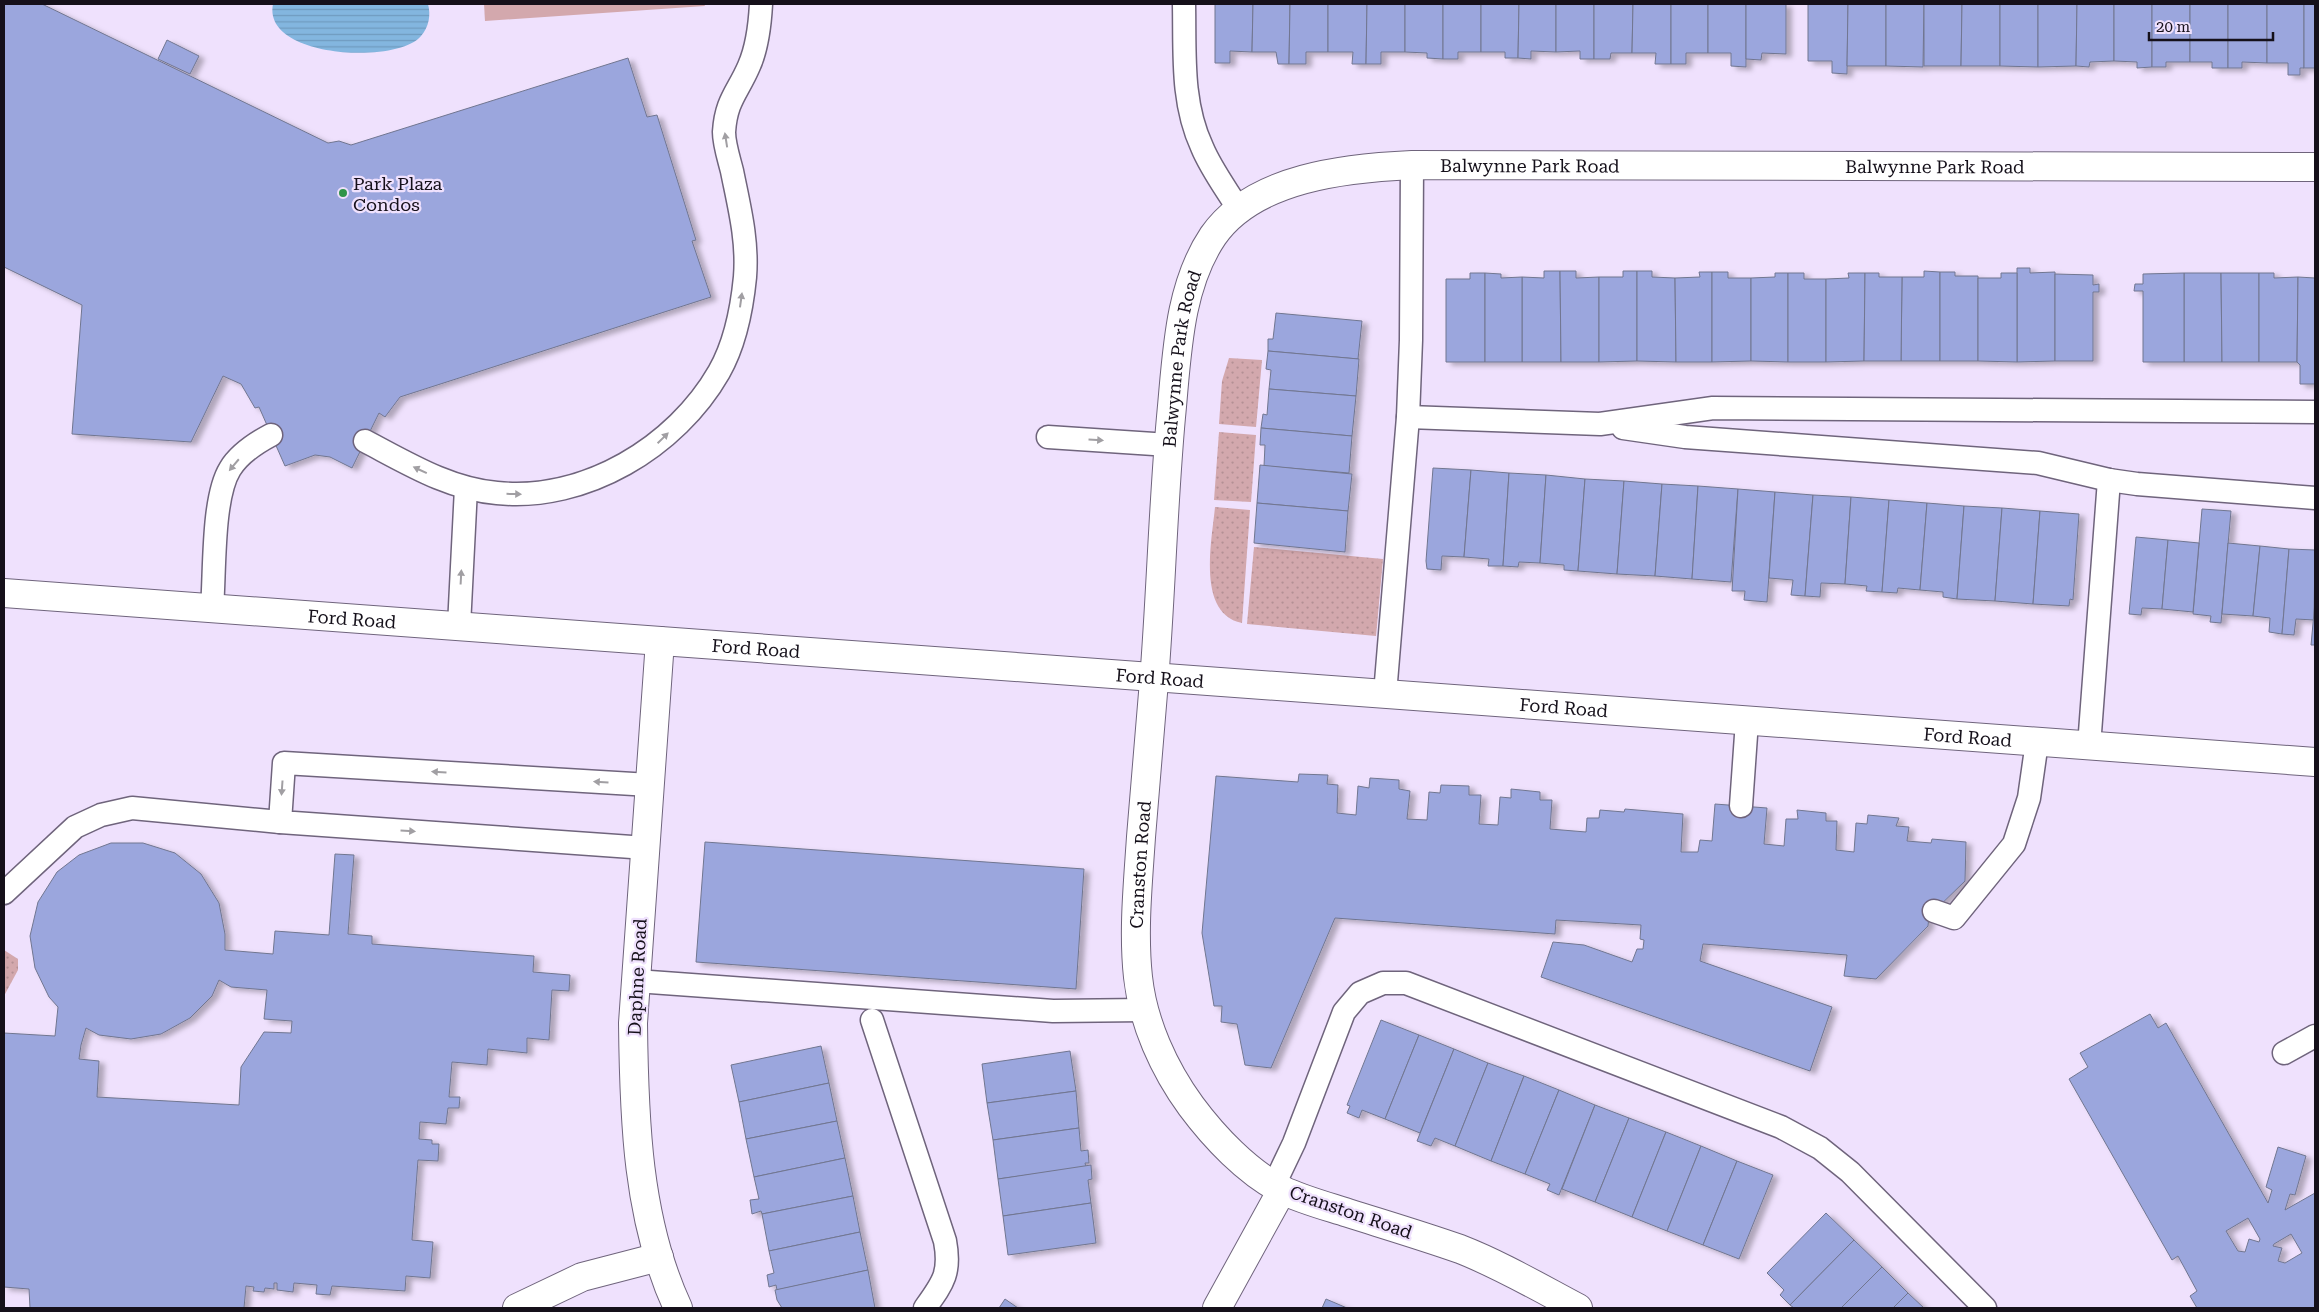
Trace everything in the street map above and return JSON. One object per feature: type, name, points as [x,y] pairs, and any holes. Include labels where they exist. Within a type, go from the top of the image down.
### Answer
[{"type":"street","name":"Balwynne Park Road","points":[[1154,677],[1169,445],[1178,345],[1188,293],[1199,261],[1215,233],[1239,210],[1270,192],[1306,178],[1353,168],[1412,165],[2315,167]]},
{"type":"street","name":"Ford Road","points":[[4,593],[2315,762]]},
{"type":"street","name":"Daphne Road","points":[[660,641],[633,1023],[637,1135],[646,1198],[659,1258],[678,1308]]},
{"type":"street","name":"Cranston Road","points":[[1154,677],[1137,899],[1138,979],[1145,1010],[1156,1044],[1171,1074],[1191,1106],[1214,1134],[1245,1164],[1278,1187],[1307,1200],[1463,1250],[1515,1274],[1578,1308]]},
{"type":"street","points":[[1217,1308],[1278,1187]]},
{"type":"street","points":[[517,1308],[573,1280],[659,1258]]},
{"type":"lane","points":[[365,441],[423,472],[466,488],[497,493],[526,494],[562,488],[606,474],[654,446],[696,407],[720,371],[737,325],[745,276],[744,227],[724,134],[728,104],[750,65],[761,4]]},
{"type":"lane","points":[[1184,4],[1185,90],[1191,116],[1202,148],[1239,210]]},
{"type":"lane","points":[[1385,694],[1408,417],[1411,340],[1412,165]]},
{"type":"lane","points":[[1600,424],[1713,408],[2315,412]]},
{"type":"lane","points":[[1408,417],[1600,424],[1685,437],[2038,463],[2109,480],[2315,498]]},
{"type":"lane","points":[[212,608],[219,500],[230,469],[254,444],[271,435]]},
{"type":"lane","points":[[1048,437],[1169,445]]},
{"type":"lane","points":[[2089,746],[2109,480]]},
{"type":"lane","points":[[459,626],[466,488]]},
{"type":"lane","points":[[1741,806],[1746,721]]},
{"type":"lane","points":[[1934,911],[1954,918],[2014,844],[2029,798],[2037,742]]},
{"type":"lane","points":[[280,822],[284,763],[650,785]]},
{"type":"lane","points":[[4,893],[74,828],[101,814],[132,808],[280,822],[646,848]]},
{"type":"lane","points":[[636,981],[1052,1011],[1145,1010]]},
{"type":"lane","points":[[1278,1187],[1344,1012],[1360,993],[1383,983],[1406,983],[1781,1127],[1820,1148],[1850,1172],[1984,1308]]},
{"type":"lane","points":[[872,1020],[944,1242],[948,1260],[946,1274],[925,1308]]},
{"type":"lane","points":[[2284,1053],[2315,1036]]},
{"type":"shaded area","points":[[484,4],[704,4],[705,6],[485,21]]},
{"type":"shaded area","points":[[1229,358],[1262,360],[1256,427],[1219,424],[1222,381]]},
{"type":"shaded area","points":[[1219,432],[1256,435],[1251,502],[1214,500]]},
{"type":"shaded area","points":[[1215,507],[1250,510],[1242,623],[1228,617],[1218,606],[1212,591],[1210,556]]},
{"type":"shaded area","points":[[1254,547],[1383,559],[1376,636],[1247,624]]},
{"type":"shaded area","points":[[4,950],[18,959],[18,970],[4,996]]},
{"type":"water","points":[[273,4],[428,4],[429,17],[428,25],[421,36],[407,45],[386,51],[361,53],[334,51],[309,46],[288,36],[275,22]]},
{"type":"building","name":"Park Plaza Condos","points":[[4,4],[42,4],[328,143],[339,141],[351,145],[628,58],[647,117],[657,115],[696,240],[692,241],[711,297],[400,397],[385,417],[379,413],[352,468],[330,457],[315,455],[285,466],[259,407],[255,408],[241,384],[223,376],[191,442],[72,434],[82,305],[4,267]]},
{"type":"building","points":[[1215,4],[1253,4],[1252,52],[1230,51],[1230,63],[1215,63]]},
{"type":"building","points":[[1253,4],[1290,4],[1289,64],[1278,64],[1276,52],[1252,52]]},
{"type":"building","points":[[1290,4],[1328,4],[1328,52],[1306,52],[1306,64],[1289,64]]},
{"type":"building","points":[[1328,4],[1367,4],[1366,64],[1352,64],[1353,52],[1328,52]]},
{"type":"building","points":[[1367,4],[1405,4],[1405,52],[1381,52],[1381,64],[1366,64]]},
{"type":"building","points":[[1405,4],[1443,4],[1443,59],[1427,58],[1427,53],[1405,52]]},
{"type":"building","points":[[1443,4],[1481,4],[1481,52],[1458,52],[1458,59],[1443,59]]},
{"type":"building","points":[[1481,4],[1519,4],[1518,58],[1505,58],[1505,52],[1481,52]]},
{"type":"building","points":[[1519,4],[1556,4],[1556,52],[1531,51],[1531,59],[1518,58]]},
{"type":"building","points":[[1556,4],[1594,4],[1594,59],[1580,59],[1580,51],[1556,52]]},
{"type":"building","points":[[1594,4],[1633,4],[1632,53],[1611,53],[1610,59],[1594,59]]},
{"type":"building","points":[[1633,4],[1671,4],[1671,64],[1655,64],[1656,53],[1632,53]]},
{"type":"building","points":[[1671,4],[1708,4],[1708,53],[1686,53],[1686,64],[1671,64]]},
{"type":"building","points":[[1708,4],[1746,4],[1746,67],[1731,66],[1731,53],[1708,53]]},
{"type":"building","points":[[1746,4],[1786,4],[1786,54],[1762,53],[1761,60],[1746,59]]},
{"type":"building","points":[[1808,4],[1848,4],[1847,74],[1832,73],[1832,61],[1808,61]]},
{"type":"building","points":[[1848,4],[1886,4],[1886,66],[1847,66]]},
{"type":"building","points":[[1886,4],[1924,4],[1923,67],[1886,66]]},
{"type":"building","points":[[1924,4],[1962,4],[1961,66],[1924,66]]},
{"type":"building","points":[[1962,4],[2000,4],[2000,66],[1961,66]]},
{"type":"building","points":[[2000,4],[2038,4],[2038,67],[2000,66]]},
{"type":"building","points":[[2038,4],[2077,4],[2076,66],[2038,67]]},
{"type":"building","points":[[2077,4],[2114,4],[2114,61],[2090,62],[2089,67],[2076,66]]},
{"type":"building","points":[[2114,4],[2152,4],[2152,67],[2137,68],[2137,62],[2114,61]]},
{"type":"building","points":[[2152,4],[2190,4],[2190,62],[2166,62],[2166,67],[2152,67]]},
{"type":"building","points":[[2190,4],[2228,4],[2228,68],[2212,68],[2212,62],[2190,62]]},
{"type":"building","points":[[2228,4],[2267,4],[2267,63],[2242,62],[2242,68],[2228,68]]},
{"type":"building","points":[[2267,4],[2304,4],[2304,68],[2300,68],[2300,75],[2288,75],[2288,63],[2267,63]]},
{"type":"building","points":[[2304,4],[2315,4],[2315,68],[2304,68]]},
{"type":"building","points":[[167,40],[199,56],[190,74],[158,59]]},
{"type":"building","points":[[2017,268],[2030,268],[2030,273],[2055,272],[2055,361],[2017,362]]},
{"type":"building","points":[[1544,271],[1560,271],[1561,362],[1522,362],[1522,277],[1544,278]]},
{"type":"building","points":[[1560,271],[1576,271],[1576,278],[1599,277],[1599,362],[1561,362]]},
{"type":"building","points":[[1623,271],[1637,271],[1637,361],[1599,362],[1599,277],[1623,277]]},
{"type":"building","points":[[1637,271],[1652,271],[1652,277],[1675,278],[1676,362],[1637,361]]},
{"type":"building","points":[[1924,271],[1940,272],[1940,361],[1901,361],[1902,277],[1924,277]]},
{"type":"building","points":[[1699,272],[1712,272],[1712,362],[1676,362],[1675,278],[1700,277]]},
{"type":"building","points":[[1712,272],[1728,272],[1728,278],[1751,278],[1751,361],[1712,362]]},
{"type":"building","points":[[1940,272],[1955,272],[1955,276],[1978,276],[1978,361],[1940,361]]},
{"type":"building","points":[[1470,273],[1485,273],[1485,362],[1446,362],[1446,279],[1470,279]]},
{"type":"building","points":[[1485,273],[1501,274],[1501,278],[1522,277],[1522,362],[1485,362]]},
{"type":"building","points":[[1775,273],[1788,273],[1788,362],[1751,361],[1751,278],[1775,277]]},
{"type":"building","points":[[1788,273],[1804,273],[1804,279],[1826,279],[1826,362],[1788,362]]},
{"type":"building","points":[[1848,273],[1865,273],[1864,361],[1826,362],[1826,279],[1849,278]]},
{"type":"building","points":[[1865,273],[1879,273],[1879,277],[1902,277],[1901,361],[1864,361]]},
{"type":"building","points":[[2001,273],[2017,273],[2017,362],[1978,361],[1978,278],[2001,278]]},
{"type":"building","points":[[2184,273],[2221,273],[2222,362],[2184,362]]},
{"type":"building","points":[[2184,273],[2184,362],[2143,362],[2143,291],[2134,291],[2135,284],[2143,284],[2143,274]]},
{"type":"building","points":[[2221,273],[2259,273],[2259,362],[2222,362]]},
{"type":"building","points":[[2259,273],[2274,273],[2274,278],[2298,277],[2297,362],[2259,362]]},
{"type":"building","points":[[2055,274],[2093,275],[2093,285],[2099,284],[2099,292],[2093,292],[2093,361],[2055,361]]},
{"type":"building","points":[[2298,277],[2315,278],[2315,384],[2300,384],[2300,365],[2297,362]]},
{"type":"building","points":[[1276,313],[1362,321],[1358,359],[1268,351],[1268,339],[1273,339]]},
{"type":"building","points":[[1268,351],[1359,359],[1356,396],[1269,389],[1271,370],[1266,369]]},
{"type":"building","points":[[1269,389],[1356,396],[1352,436],[1261,428],[1263,414],[1267,415]]},
{"type":"building","points":[[1261,428],[1352,436],[1349,473],[1264,466],[1265,445],[1260,445]]},
{"type":"building","points":[[1260,465],[1352,474],[1348,511],[1257,503]]},
{"type":"building","points":[[1433,468],[1471,470],[1464,557],[1442,556],[1441,570],[1427,569],[1426,561]]},
{"type":"building","points":[[1471,470],[1509,473],[1503,566],[1488,566],[1489,559],[1464,557]]},
{"type":"building","points":[[1509,473],[1546,475],[1540,563],[1519,562],[1518,567],[1503,566]]},
{"type":"building","points":[[1546,475],[1585,479],[1578,571],[1564,570],[1564,565],[1540,563]]},
{"type":"building","points":[[1585,479],[1624,481],[1617,574],[1578,571]]},
{"type":"building","points":[[1624,481],[1662,484],[1655,576],[1617,574]]},
{"type":"building","points":[[1662,484],[1698,486],[1692,579],[1655,576]]},
{"type":"building","points":[[1698,486],[1738,489],[1731,582],[1692,579]]},
{"type":"building","points":[[1738,489],[1775,492],[1767,602],[1744,600],[1745,591],[1732,591]]},
{"type":"building","points":[[1775,492],[1813,495],[1805,596],[1791,595],[1793,580],[1769,578]]},
{"type":"building","points":[[1813,495],[1851,497],[1845,584],[1821,583],[1820,597],[1805,596]]},
{"type":"building","points":[[1851,497],[1889,500],[1882,592],[1866,591],[1867,586],[1845,584]]},
{"type":"building","points":[[1889,500],[1927,503],[1920,590],[1898,588],[1897,593],[1882,592]]},
{"type":"building","points":[[1257,503],[1348,511],[1345,552],[1254,543]]},
{"type":"building","points":[[1927,503],[1964,506],[1957,599],[1943,597],[1943,592],[1920,590]]},
{"type":"building","points":[[1964,506],[2002,508],[1995,601],[1957,599]]},
{"type":"building","points":[[2002,508],[2040,511],[2033,604],[1995,601]]},
{"type":"building","points":[[2202,509],[2231,511],[2221,623],[2210,622],[2211,616],[2193,614]]},
{"type":"building","points":[[2040,511],[2079,514],[2073,600],[2070,599],[2069,606],[2033,604]]},
{"type":"building","points":[[2136,537],[2168,540],[2162,609],[2142,608],[2141,615],[2129,614]]},
{"type":"building","points":[[2168,540],[2199,543],[2193,612],[2162,609]]},
{"type":"building","points":[[2228,543],[2260,546],[2253,616],[2222,614]]},
{"type":"building","points":[[2260,546],[2289,549],[2282,634],[2269,632],[2270,618],[2253,616]]},
{"type":"building","points":[[2289,549],[2315,550],[2314,620],[2296,619],[2294,635],[2282,634]]},
{"type":"building","points":[[2315,602],[2315,645],[2311,645]]},
{"type":"building","points":[[1299,774],[1328,775],[1327,784],[1338,785],[1337,813],[1356,815],[1358,786],[1369,788],[1370,778],[1399,780],[1399,789],[1410,791],[1407,819],[1427,820],[1429,792],[1440,793],[1441,785],[1469,786],[1469,795],[1481,795],[1479,824],[1498,825],[1500,797],[1511,798],[1511,789],[1540,792],[1540,800],[1552,800],[1550,829],[1586,832],[1587,818],[1599,818],[1600,810],[1624,812],[1625,809],[1683,814],[1681,852],[1698,852],[1700,840],[1712,841],[1715,804],[1767,808],[1764,844],[1784,846],[1786,819],[1798,819],[1797,810],[1826,813],[1826,821],[1837,821],[1836,850],[1854,852],[1856,823],[1867,824],[1868,815],[1899,818],[1896,826],[1909,827],[1907,841],[1931,843],[1932,839],[1966,842],[1965,881],[1929,916],[1928,926],[1876,979],[1844,976],[1847,955],[1703,944],[1700,961],[1832,1007],[1810,1071],[1541,977],[1553,942],[1584,945],[1632,962],[1637,949],[1643,949],[1644,940],[1640,939],[1641,925],[1556,920],[1555,934],[1335,918],[1271,1068],[1245,1065],[1237,1024],[1221,1022],[1222,1006],[1214,1006],[1202,933],[1216,776],[1298,782]]},
{"type":"building","points":[[705,842],[1084,869],[1076,989],[696,962]]},
{"type":"building","points":[[111,843],[143,843],[175,853],[201,874],[219,903],[225,934],[225,950],[273,954],[275,931],[329,935],[335,854],[354,855],[348,934],[372,936],[372,944],[534,956],[533,972],[570,975],[569,991],[552,990],[549,1040],[527,1038],[527,1053],[488,1049],[487,1065],[452,1062],[449,1097],[460,1097],[459,1108],[448,1108],[446,1124],[420,1122],[419,1139],[432,1140],[432,1144],[439,1144],[438,1161],[418,1160],[412,1240],[433,1242],[430,1278],[406,1276],[405,1291],[332,1286],[330,1295],[316,1294],[317,1285],[294,1283],[293,1292],[277,1290],[277,1283],[274,1283],[274,1289],[265,1288],[264,1292],[253,1291],[254,1287],[246,1286],[244,1308],[30,1308],[29,1289],[4,1287],[4,1033],[55,1036],[58,1007],[49,997],[35,968],[30,936],[38,902],[57,872],[79,855]],"holes":[[[219,980],[231,987],[267,990],[264,1019],[292,1021],[291,1033],[264,1032],[241,1067],[239,1105],[97,1097],[99,1061],[79,1059],[86,1028],[99,1035],[131,1039],[161,1034],[190,1018],[212,996]]]},
{"type":"building","points":[[2150,1014],[2158,1028],[2166,1023],[2268,1203],[2272,1190],[2266,1187],[2278,1147],[2306,1156],[2295,1195],[2290,1194],[2285,1210],[2315,1193],[2315,1308],[2197,1308],[2190,1296],[2197,1291],[2178,1256],[2172,1260],[2069,1079],[2088,1067],[2080,1053]],"holes":[[[2248,1218],[2260,1239],[2259,1242],[2249,1239],[2245,1252],[2238,1251],[2226,1231]],[[2291,1234],[2302,1253],[2285,1263],[2278,1261],[2282,1248],[2273,1246]]]},
{"type":"building","points":[[1381,1020],[1419,1035],[1385,1119],[1362,1110],[1359,1118],[1347,1113],[1350,1106],[1347,1105]]},
{"type":"building","points":[[1419,1035],[1454,1049],[1420,1133],[1385,1119]]},
{"type":"building","points":[[821,1046],[829,1083],[739,1102],[731,1065]]},
{"type":"building","points":[[1454,1049],[1488,1063],[1455,1146],[1435,1138],[1431,1146],[1417,1141]]},
{"type":"building","points":[[1070,1051],[1076,1091],[987,1103],[982,1064]]},
{"type":"building","points":[[1488,1063],[1524,1076],[1491,1161],[1455,1146]]},
{"type":"building","points":[[1524,1076],[1559,1090],[1525,1174],[1491,1161]]},
{"type":"building","points":[[829,1083],[837,1121],[746,1139],[739,1102]]},
{"type":"building","points":[[1559,1090],[1595,1105],[1559,1195],[1547,1190],[1550,1184],[1525,1174]]},
{"type":"building","points":[[1076,1091],[1079,1128],[993,1140],[987,1103]]},
{"type":"building","points":[[1595,1105],[1629,1118],[1595,1202],[1562,1189]]},
{"type":"building","points":[[1629,1118],[1666,1132],[1632,1217],[1595,1202]]},
{"type":"building","points":[[837,1121],[845,1158],[754,1177],[746,1139]]},
{"type":"building","points":[[1079,1128],[1081,1151],[1088,1150],[1089,1163],[1085,1163],[1086,1167],[998,1179],[993,1140]]},
{"type":"building","points":[[1666,1132],[1701,1146],[1667,1231],[1632,1217]]},
{"type":"building","points":[[1701,1146],[1737,1161],[1703,1245],[1667,1231]]},
{"type":"building","points":[[845,1158],[853,1196],[762,1214],[761,1211],[752,1214],[750,1200],[759,1199],[754,1177]]},
{"type":"building","points":[[1737,1161],[1773,1175],[1739,1259],[1703,1245]]},
{"type":"building","points":[[1091,1165],[1092,1179],[1088,1180],[1091,1203],[1003,1216],[998,1179]]},
{"type":"building","points":[[853,1196],[860,1232],[769,1251],[762,1214]]},
{"type":"building","points":[[1091,1203],[1096,1243],[1008,1255],[1003,1216]]},
{"type":"building","points":[[1826,1213],[1854,1240],[1790,1305],[1780,1295],[1784,1290],[1767,1273]]},
{"type":"building","points":[[860,1232],[868,1270],[777,1290],[776,1285],[769,1287],[767,1275],[774,1273],[769,1251]]},
{"type":"building","points":[[1854,1240],[1882,1267],[1841,1308],[1794,1308],[1790,1305]]},
{"type":"building","points":[[1882,1267],[1908,1293],[1893,1308],[1841,1308]]},
{"type":"building","points":[[868,1270],[875,1308],[782,1308],[777,1300],[775,1290]]},
{"type":"building","points":[[1908,1293],[1924,1308],[1893,1308]]},
{"type":"building","points":[[1005,1299],[1018,1308],[999,1308]]},
{"type":"building","points":[[1326,1299],[1347,1308],[1322,1308]]},
{"type":"place","name":"Park Plaza Condos","points":[[343,193]]}]
